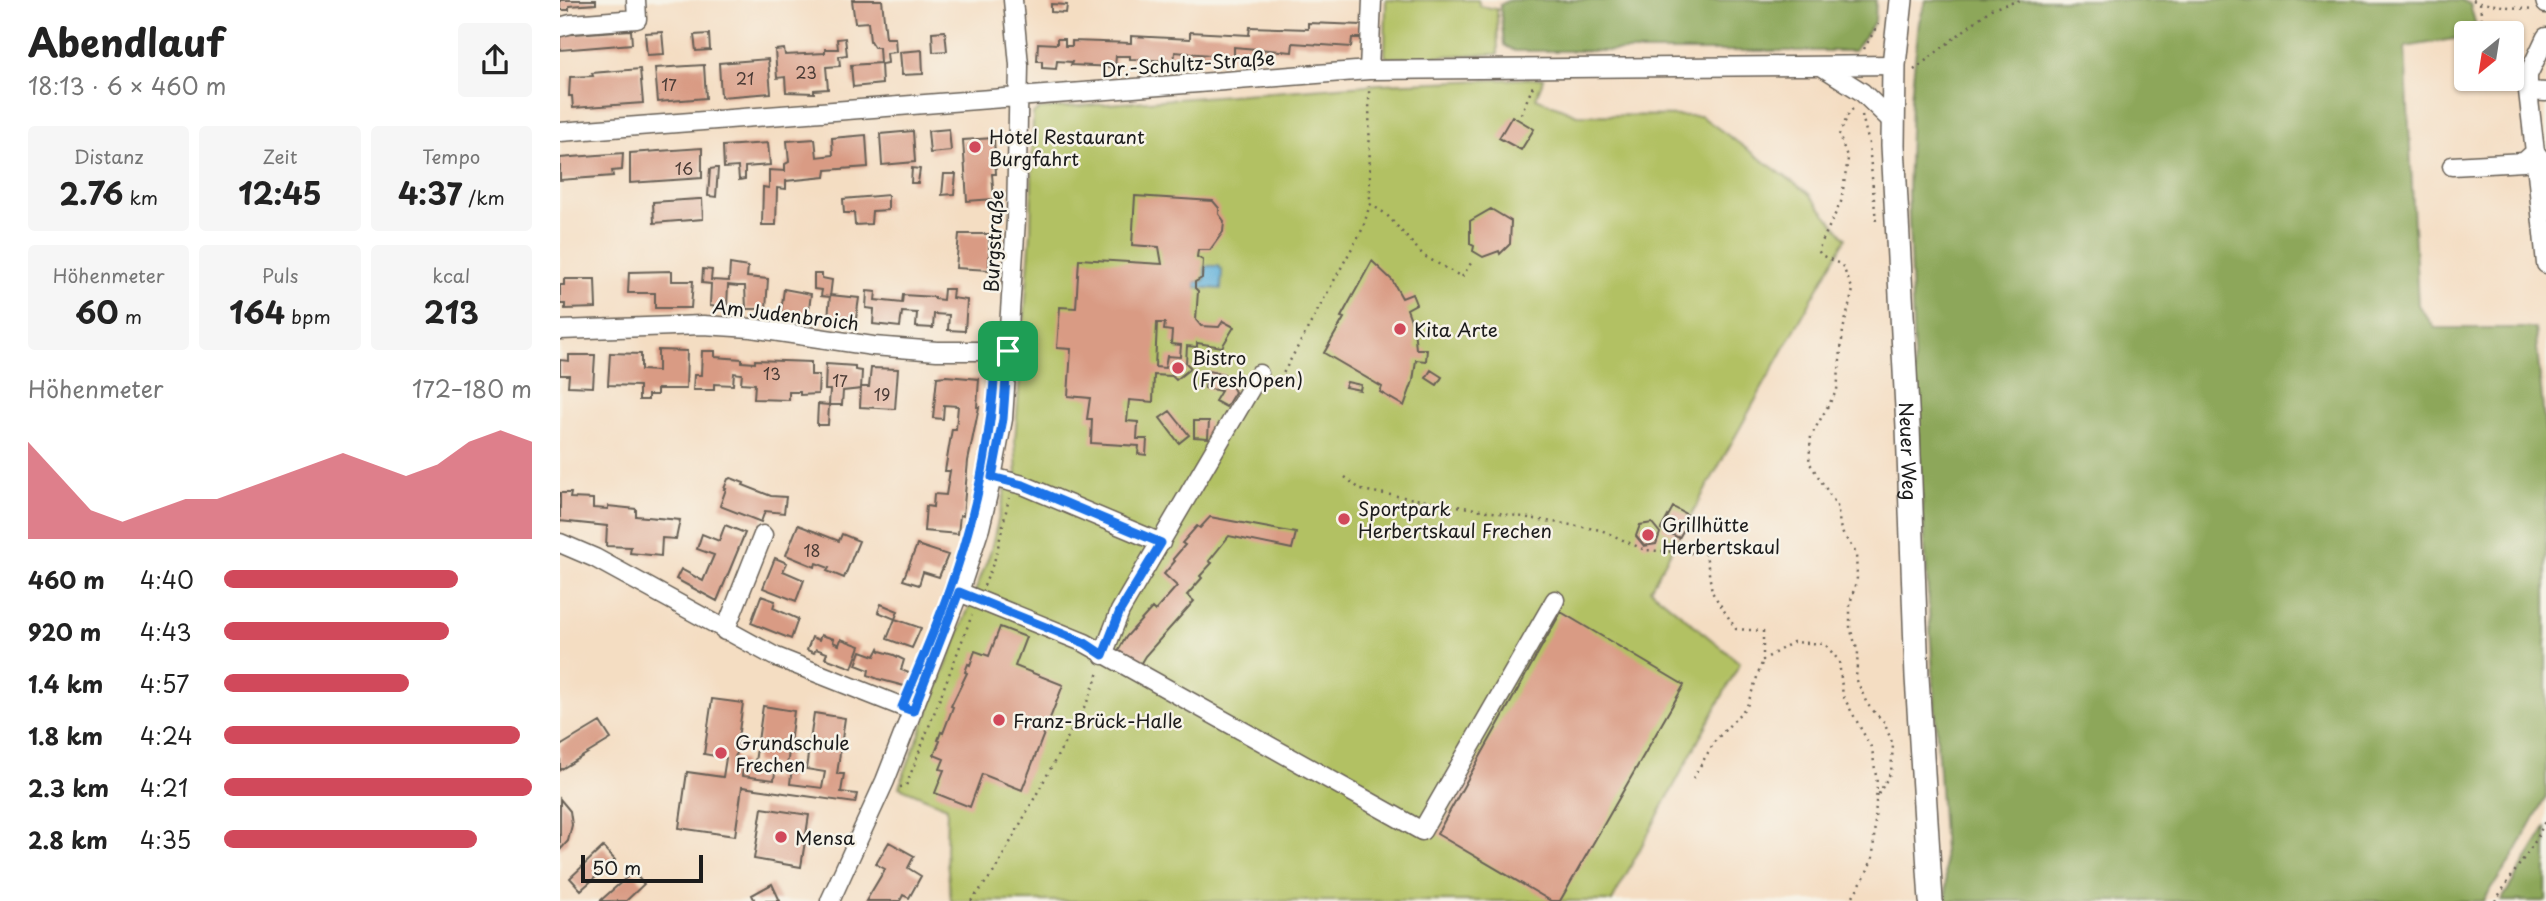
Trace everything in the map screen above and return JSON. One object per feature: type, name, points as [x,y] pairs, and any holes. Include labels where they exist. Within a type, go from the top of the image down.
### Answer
[{"type":"main road","name":"Neuer Weg","points":[[1901,0],[1894,65],[1893,122],[1917,677],[1931,901]]},
{"type":"street","points":[[560,27],[638,19],[636,0]]},
{"type":"street","name":"Burgstraße","points":[[830,901],[913,711],[959,592],[980,528],[992,477],[1003,419],[1017,186],[1019,65],[1013,0]]},
{"type":"street","points":[[1369,70],[1372,0]]},
{"type":"street","points":[[2546,37],[2528,75],[2537,91],[2546,264]]},
{"type":"street","name":"Dr.-Schultz-Straße","points":[[560,132],[1369,70],[1894,65]]},
{"type":"street","points":[[1821,66],[1862,92],[1893,122]]},
{"type":"street","points":[[2452,166],[2524,162],[2541,158]]},
{"type":"street","name":"Am Judenbroich","points":[[560,330],[703,325],[751,328],[873,346],[924,350],[1008,351]]},
{"type":"street","points":[[1103,655],[1120,611],[1259,374]]},
{"type":"street","points":[[992,477],[1161,543]]},
{"type":"street","points":[[725,631],[763,535]]},
{"type":"street","points":[[560,543],[595,558],[774,656],[913,711]]},
{"type":"street","points":[[959,592],[1085,643],[1422,831],[1555,600]]},
{"type":"path","points":[[1894,65],[1914,70],[1991,9],[2021,0]]},
{"type":"path","points":[[2473,0],[2480,3],[2543,5]]},
{"type":"path","points":[[2480,3],[2482,21]]},
{"type":"path","points":[[1521,114],[1532,88],[1535,69]]},
{"type":"path","points":[[1280,379],[1363,228],[1370,204],[1369,70]]},
{"type":"path","points":[[1856,107],[1850,111],[1839,135],[1848,159],[1841,202],[1818,250],[1821,255],[1842,265],[1853,290],[1843,330],[1838,390],[1811,436],[1809,461],[1837,506],[1841,531],[1856,553],[1857,578],[1850,604],[1850,628],[1858,652],[1856,678],[1867,704],[1884,722],[1893,745],[1891,772],[1876,798]]},
{"type":"path","points":[[1370,204],[1386,214],[1424,256],[1462,277],[1473,260]]},
{"type":"path","points":[[1345,477],[1361,490],[1601,530],[1645,550],[1706,554],[1712,592],[1737,629],[1763,631],[1763,660],[1747,706],[1715,741],[1693,778]]},
{"type":"path","points":[[898,787],[906,786],[996,556],[1013,483]]},
{"type":"path","points":[[1763,660],[1793,642],[1825,644],[1839,661],[1843,696],[1872,749],[1876,798],[1873,857],[1850,901]]},
{"type":"path","points":[[971,901],[994,872],[1087,702],[1103,655]]},
{"type":"path","points":[[2495,901],[2536,840],[2546,819]]},
{"type":"green space","points":[[1386,0],[1478,0],[1480,6],[1497,9],[1498,54],[1387,58]]},
{"type":"green space","points":[[1509,0],[1876,0],[1875,21],[1854,51],[1515,51],[1504,45],[1500,5]]},
{"type":"green space","points":[[1926,0],[2461,0],[2470,4],[2475,21],[2454,21],[2454,39],[2405,47],[2418,305],[2435,328],[2535,328],[2546,440],[2546,797],[2511,860],[2483,901],[1947,901],[1915,385],[1908,194],[1911,97],[1919,22]]},
{"type":"green space","name":"Sportpark Herbertskaul Frechen","points":[[1544,78],[1536,98],[1577,115],[1701,116],[1808,193],[1846,238],[1650,589],[1740,663],[1612,901],[951,901],[946,852],[947,807],[899,787],[990,553],[1007,484],[1017,475],[1015,441],[1031,233],[1033,114],[1040,109],[1380,84]]},
{"type":"green space","points":[[2546,828],[2546,901],[2501,901]]},
{"type":"water","points":[[1218,266],[1222,271],[1221,289],[1195,287],[1195,282],[1205,279],[1205,268]]},
{"type":"building","points":[[560,0],[596,0],[596,4],[569,6],[569,10],[560,10]]},
{"type":"building","points":[[852,0],[882,0],[886,38],[895,38],[896,52],[887,53],[888,63],[881,64],[882,84],[853,87],[851,65],[880,63],[879,47],[874,47],[870,41],[868,22],[855,23]]},
{"type":"building","points":[[1051,4],[1067,5],[1066,13],[1051,12]]},
{"type":"building","points":[[1308,23],[1362,25],[1361,38],[1352,38],[1351,47],[1293,43],[1292,52],[1234,47],[1234,57],[1175,52],[1174,61],[1116,56],[1115,67],[1071,65],[1072,62],[1057,61],[1056,69],[1042,68],[1042,61],[1037,61],[1038,43],[1057,44],[1057,39],[1065,39],[1065,46],[1072,46],[1072,41],[1131,43],[1131,36],[1190,39],[1190,32],[1249,35],[1250,27],[1308,29]]},
{"type":"building","points":[[631,30],[632,44],[560,50],[560,35]]},
{"type":"building","points":[[945,31],[947,51],[933,52],[932,32]]},
{"type":"building","points":[[662,32],[664,54],[647,55],[645,33]]},
{"type":"building","points":[[709,34],[710,50],[696,51],[694,35]]},
{"type":"building","points":[[845,38],[847,55],[839,56],[840,66],[826,67],[828,89],[814,90],[814,93],[786,92],[785,77],[777,78],[775,50],[784,49],[785,55],[825,53],[825,49],[838,49],[837,39]]},
{"type":"building","points":[[922,50],[923,74],[902,75],[900,52]]},
{"type":"building","points":[[768,59],[771,93],[721,97],[719,63]]},
{"type":"building","points":[[704,65],[706,98],[658,102],[655,68]]},
{"type":"building","points":[[640,69],[643,103],[573,108],[572,96],[569,96],[570,77]]},
{"type":"building","points":[[1512,116],[1534,129],[1521,150],[1499,138]]},
{"type":"building","points":[[949,129],[951,151],[930,153],[928,131]]},
{"type":"building","points":[[913,131],[915,162],[882,165],[880,134]]},
{"type":"building","points":[[866,135],[868,167],[826,170],[825,177],[786,181],[786,189],[777,188],[776,225],[762,225],[763,187],[769,188],[769,170],[785,171],[785,164],[789,162],[787,141],[815,139],[817,157],[833,155],[832,138]]},
{"type":"building","points":[[994,138],[994,199],[967,201],[963,140]]},
{"type":"building","points":[[768,143],[770,165],[745,167],[745,179],[739,180],[738,167],[724,168],[723,146]]},
{"type":"building","points":[[702,148],[702,178],[630,183],[630,153]]},
{"type":"building","points":[[623,153],[622,170],[612,171],[613,176],[560,180],[560,158]]},
{"type":"building","points":[[718,168],[716,197],[708,196],[710,169]]},
{"type":"building","points":[[912,168],[920,169],[918,183],[911,183]]},
{"type":"building","points":[[944,174],[956,174],[954,194],[942,195]]},
{"type":"building","points":[[888,195],[888,210],[872,211],[871,224],[855,225],[854,213],[844,213],[843,199]]},
{"type":"building","points":[[1135,196],[1213,201],[1224,221],[1223,232],[1210,250],[1198,250],[1197,257],[1203,260],[1202,278],[1195,282],[1198,291],[1196,320],[1201,326],[1219,327],[1223,321],[1234,327],[1222,347],[1197,343],[1197,347],[1187,346],[1186,363],[1191,368],[1176,380],[1172,376],[1154,375],[1153,402],[1129,400],[1127,421],[1138,422],[1137,439],[1147,439],[1146,455],[1138,454],[1139,446],[1091,443],[1092,419],[1087,419],[1090,398],[1068,396],[1071,349],[1057,348],[1060,307],[1076,308],[1079,259],[1162,264],[1159,247],[1132,245]],"holes":[[[1157,323],[1165,323],[1164,330],[1172,331],[1171,344],[1181,345],[1180,357],[1167,356],[1165,368],[1155,367]]]},
{"type":"building","points":[[702,199],[703,219],[654,223],[653,202]]},
{"type":"building","points":[[1491,209],[1511,221],[1510,244],[1500,254],[1499,251],[1483,257],[1473,251],[1474,246],[1470,244],[1470,221]]},
{"type":"building","points":[[959,234],[989,234],[989,270],[956,268]]},
{"type":"building","points":[[1372,261],[1392,280],[1402,298],[1412,294],[1416,304],[1407,309],[1414,328],[1416,349],[1427,349],[1426,361],[1416,360],[1413,381],[1404,406],[1380,392],[1382,387],[1324,353]]},
{"type":"building","points":[[730,264],[748,267],[747,277],[768,279],[766,309],[746,309],[745,286],[728,285],[727,307],[710,306],[711,284],[702,283],[703,269],[712,270],[711,280],[729,281]]},
{"type":"building","points":[[672,271],[672,281],[693,281],[691,308],[655,308],[655,293],[628,293],[629,272]]},
{"type":"building","points":[[814,274],[822,274],[822,278],[832,280],[830,297],[821,296],[822,290],[814,289]]},
{"type":"building","points":[[564,279],[595,279],[596,308],[565,309],[565,304],[560,304],[560,285],[564,285]]},
{"type":"building","points":[[784,289],[811,294],[808,316],[781,312]]},
{"type":"building","points":[[944,289],[953,289],[952,298],[967,300],[965,331],[948,330],[949,315],[934,314],[933,328],[916,327],[917,313],[902,312],[900,327],[873,324],[874,309],[866,308],[867,291],[876,292],[875,300],[902,303],[903,295],[943,300]]},
{"type":"building","points":[[830,295],[859,298],[856,319],[828,319]]},
{"type":"building","points":[[658,350],[687,351],[686,389],[657,389],[657,395],[648,395],[648,400],[639,400],[639,386],[608,385],[610,353],[641,354],[641,370],[658,371]]},
{"type":"building","points":[[702,351],[715,351],[715,357],[742,359],[742,362],[811,362],[811,375],[819,375],[818,394],[800,395],[800,392],[789,392],[789,400],[754,399],[755,384],[741,383],[742,374],[734,373],[733,385],[714,384],[714,390],[693,390],[694,375],[701,375]]},
{"type":"building","points":[[569,355],[595,355],[593,387],[568,386],[569,375],[560,375],[560,360],[569,361]]},
{"type":"building","points":[[826,364],[855,366],[855,370],[862,371],[861,389],[843,391],[842,405],[829,405],[830,390],[825,390]]},
{"type":"building","points":[[871,368],[898,369],[895,409],[860,407],[861,387],[869,387]]},
{"type":"building","points":[[1431,370],[1442,377],[1437,385],[1426,378]]},
{"type":"building","points":[[1208,371],[1224,374],[1223,378],[1228,379],[1235,392],[1226,407],[1215,401],[1221,391],[1205,388]]},
{"type":"building","points":[[937,377],[979,379],[979,407],[958,534],[924,531],[926,506],[933,507],[934,494],[946,495],[950,471],[945,471],[952,429],[956,429],[958,406],[944,405],[943,419],[933,418]]},
{"type":"building","points":[[1347,382],[1361,385],[1360,390],[1345,387]]},
{"type":"building","points":[[818,404],[829,405],[828,425],[817,425]]},
{"type":"building","points":[[1170,411],[1189,435],[1179,443],[1160,418]]},
{"type":"building","points":[[1194,421],[1209,421],[1208,438],[1194,437]]},
{"type":"building","points":[[731,478],[771,496],[786,497],[784,513],[765,511],[761,522],[720,506],[724,489]]},
{"type":"building","points":[[560,493],[571,493],[570,498],[593,499],[593,508],[608,509],[608,506],[636,509],[636,516],[680,520],[676,539],[662,538],[661,556],[630,553],[631,547],[606,546],[607,526],[560,521]]},
{"type":"building","points":[[1673,507],[1691,517],[1679,538],[1661,529]]},
{"type":"building","points":[[1210,517],[1296,533],[1292,549],[1229,536],[1209,561],[1212,563],[1200,576],[1202,578],[1187,595],[1194,601],[1145,656],[1136,671],[1114,658],[1126,637],[1152,608],[1155,611],[1177,586],[1164,574],[1185,545],[1182,543],[1197,526],[1200,528]]},
{"type":"building","name":"Grillhütte Herbertskaul","points":[[1652,523],[1660,533],[1656,544],[1644,546],[1636,536],[1640,525]]},
{"type":"building","points":[[725,525],[745,533],[717,601],[676,579],[681,569],[703,581],[714,555],[697,549],[702,534],[719,541]]},
{"type":"building","points":[[798,525],[839,541],[842,534],[859,541],[844,578],[827,571],[829,568],[816,563],[815,567],[786,555]]},
{"type":"building","points":[[917,545],[948,555],[939,577],[923,572],[919,585],[903,580]]},
{"type":"building","points":[[775,558],[787,563],[783,571],[804,580],[796,601],[763,588]]},
{"type":"building","points":[[761,596],[775,601],[773,608],[798,619],[791,639],[751,623]]},
{"type":"building","points":[[881,604],[898,611],[895,619],[878,612]]},
{"type":"building","points":[[1561,612],[1684,685],[1560,901],[1551,901],[1437,834]]},
{"type":"building","points":[[895,619],[921,628],[912,648],[887,639]]},
{"type":"building","name":"Franz-Brück-Halle","points":[[1000,627],[1026,637],[1015,666],[1063,685],[1022,790],[982,774],[970,807],[935,793],[944,770],[940,769],[944,759],[934,755],[953,707],[951,706],[967,673],[968,664],[970,665],[975,651],[989,656]]},
{"type":"building","points":[[821,635],[834,639],[833,642],[839,645],[841,639],[860,646],[852,668],[825,658],[827,653],[816,649],[814,653],[807,650],[812,637],[819,640]]},
{"type":"building","points":[[879,648],[880,651],[904,660],[901,670],[912,674],[908,687],[868,675],[869,670],[856,665],[861,651],[875,656]]},
{"type":"building","points":[[712,699],[743,703],[735,759],[744,760],[742,776],[774,780],[776,765],[755,762],[763,706],[794,711],[787,767],[792,767],[790,784],[822,788],[825,772],[806,769],[814,713],[845,718],[837,774],[844,774],[841,792],[857,794],[855,803],[742,787],[735,836],[679,828],[687,772],[723,777],[726,758],[704,754]]},
{"type":"building","points":[[600,722],[611,739],[560,770],[560,746]]},
{"type":"building","points":[[560,799],[570,811],[572,825],[568,841],[560,850]]},
{"type":"building","name":"Mensa","points":[[762,808],[809,815],[801,867],[754,859]]},
{"type":"building","points":[[889,842],[914,856],[908,868],[921,876],[909,898],[903,895],[900,901],[866,901],[885,869],[876,864]]},
{"type":"building","points":[[603,847],[615,860],[581,890],[570,878]]},
{"type":"building","points":[[633,872],[644,884],[626,901],[600,901]]},
{"type":"building","points":[[772,884],[780,901],[755,901],[752,895]]},
{"type":"place","name":"Hotel Restaurant Burgfahrt","points":[[975,147]]},
{"type":"place","name":"Kita Arte","points":[[1400,329]]},
{"type":"place","name":"Bistro (FreshOpen)","points":[[1178,368]]},
{"type":"place","name":"Sportpark Herbertskaul Frechen","points":[[1344,519]]},
{"type":"place","name":"Grillhütte Herbertskaul","points":[[1648,535]]},
{"type":"place","name":"Franz-Brück-Halle","points":[[999,720]]},
{"type":"place","name":"Grundschule Frechen","points":[[721,753]]},
{"type":"place","name":"Mensa","points":[[781,837]]},
{"type":"route","points":[[996,351],[1008,351],[1003,419],[992,477],[1023,485],[1161,543],[1120,611],[1103,655],[1085,643],[959,592],[913,711],[902,707],[968,532],[986,451],[996,351]]}]
